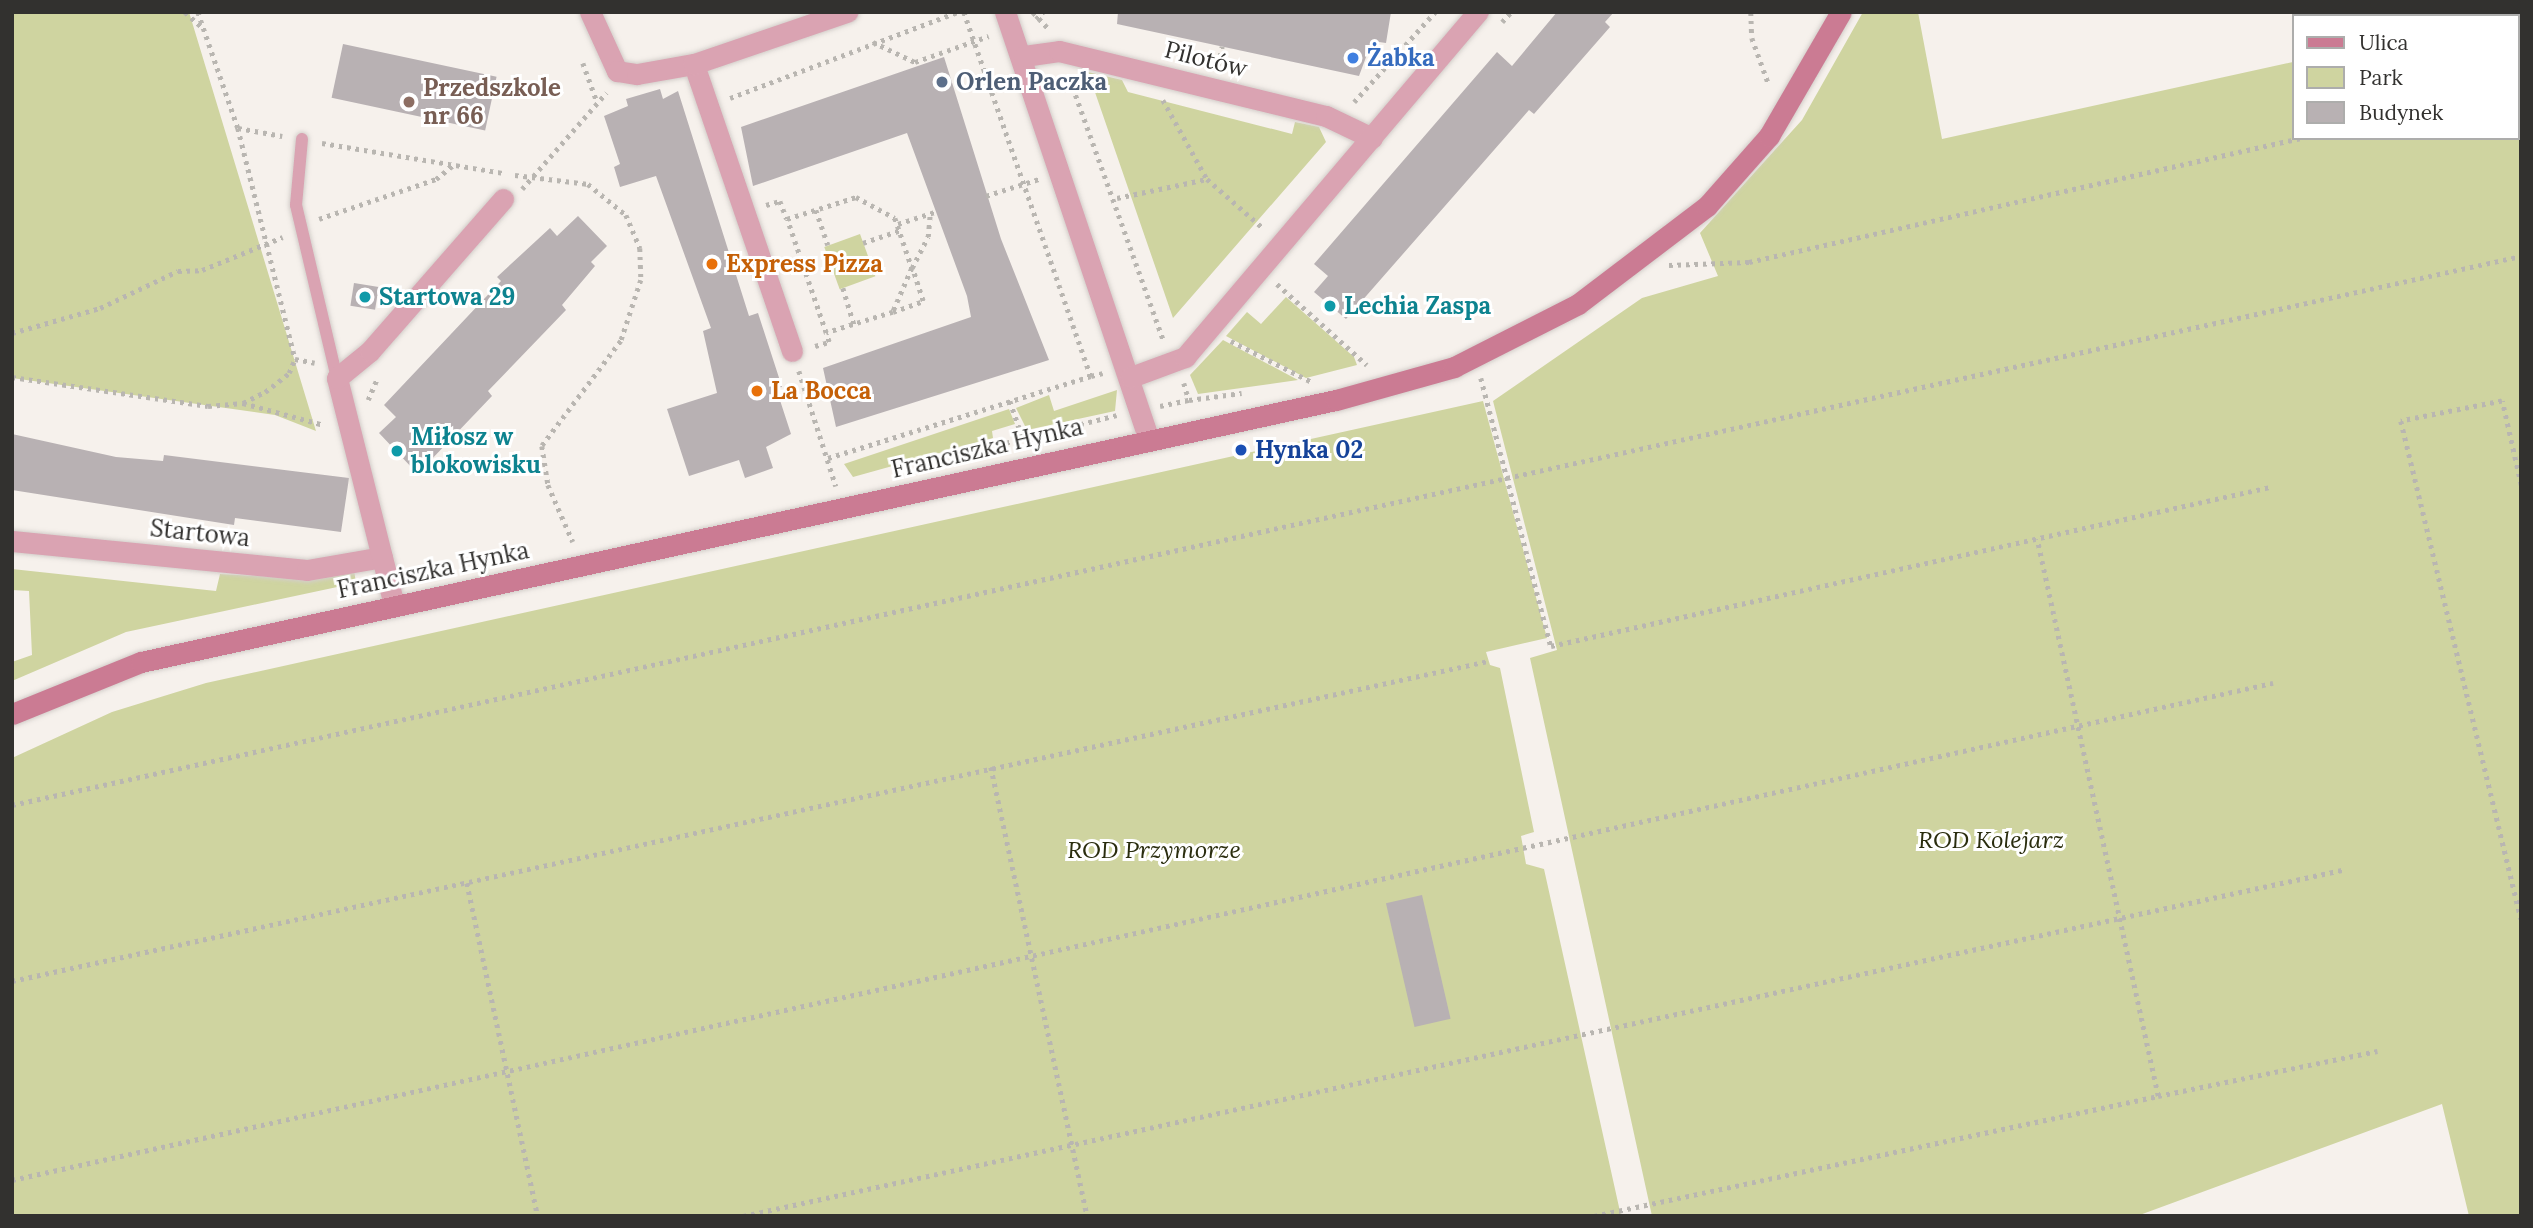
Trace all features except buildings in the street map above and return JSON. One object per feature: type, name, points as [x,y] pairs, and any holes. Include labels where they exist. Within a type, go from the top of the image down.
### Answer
[{"type":"street","points":[[590,12],[617,71],[637,74],[694,64],[847,12]]},
{"type":"street","points":[[1005,12],[1024,55],[1062,172],[1122,379],[1148,438]]},
{"type":"street","points":[[1122,379],[1185,357],[1478,12]]},
{"type":"street","name":"Franciszka Hynka","points":[[12,715],[141,662],[1148,438],[1395,386],[1477,356],[1578,304],[1642,259],[1707,206],[1769,136],[1841,12]]},
{"type":"street","name":"Pilotów","points":[[1024,55],[1059,51],[1169,77],[1326,116],[1372,138]]},
{"type":"street","points":[[694,64],[792,351]]},
{"type":"street","points":[[394,605],[330,377],[370,351],[513,197]]},
{"type":"street","name":"Startowa","points":[[12,541],[307,570],[382,557]]},
{"type":"lane","points":[[302,139],[296,205],[330,377]]},
{"type":"path","points":[[185,12],[204,29]]},
{"type":"path","points":[[198,12],[238,128],[295,359],[289,373],[243,403]]},
{"type":"path","points":[[711,115],[737,91],[957,12]]},
{"type":"path","points":[[964,12],[1027,183],[1091,376]]},
{"type":"path","points":[[1033,12],[1048,26],[1059,51],[1117,198],[1172,363]]},
{"type":"path","points":[[1039,18],[1043,12]]},
{"type":"path","points":[[1345,100],[1357,103],[1435,12]]},
{"type":"path","points":[[1751,12],[1752,38],[1772,92],[1780,80]]},
{"type":"path","points":[[1048,26],[1056,28]]},
{"type":"path","points":[[873,42],[915,62],[975,41]]},
{"type":"path","points":[[1217,70],[1222,46]]},
{"type":"path","points":[[1204,67],[1230,73]]},
{"type":"path","points":[[1169,77],[1162,106],[1207,179],[1282,244]]},
{"type":"path","points":[[513,197],[600,97]]},
{"type":"path","points":[[238,128],[598,189],[626,215],[640,247],[641,280],[621,341],[542,446],[548,485],[574,544]]},
{"type":"path","points":[[1642,259],[1681,265],[1749,262],[2292,140]]},
{"type":"path","points":[[331,213],[436,179],[452,166]]},
{"type":"path","points":[[986,196],[1062,172]]},
{"type":"path","points":[[1117,198],[1207,179]]},
{"type":"path","points":[[856,197],[899,227],[923,301],[826,333],[787,219],[816,210],[856,197]]},
{"type":"path","points":[[816,210],[828,246]]},
{"type":"path","points":[[863,243],[932,213],[928,237],[892,312]]},
{"type":"path","points":[[12,333],[268,244]]},
{"type":"path","points":[[12,805],[2521,257]]},
{"type":"path","points":[[1261,270],[1373,371]]},
{"type":"path","points":[[843,288],[854,324]]},
{"type":"path","points":[[1220,336],[1315,384],[1302,385]]},
{"type":"path","points":[[792,351],[843,506]]},
{"type":"path","points":[[1477,356],[1551,646],[2270,488]]},
{"type":"path","points":[[295,359],[319,364],[330,377]]},
{"type":"path","points":[[368,410],[384,370]]},
{"type":"path","points":[[828,458],[1091,376],[1111,371],[1122,379]]},
{"type":"path","points":[[12,377],[208,406],[243,403],[315,419],[335,433]]},
{"type":"path","points":[[1200,398],[1251,392]]},
{"type":"path","points":[[1010,401],[1023,439]]},
{"type":"path","points":[[2521,485],[2502,401],[2401,421],[2521,919]]},
{"type":"path","points":[[1119,403],[1122,414]]},
{"type":"path","points":[[2037,539],[2123,914],[2158,1096]]},
{"type":"path","points":[[12,981],[1489,661]]},
{"type":"path","points":[[12,1181],[1030,960],[2273,683]]},
{"type":"path","points":[[990,768],[1087,1216]]},
{"type":"path","points":[[743,1216],[2123,914],[2342,870]]},
{"type":"path","points":[[467,883],[537,1216]]},
{"type":"path","points":[[1594,1216],[2376,1051]]},
{"type":"green space","points":[[12,12],[189,12],[316,431],[275,415],[12,378]]},
{"type":"green space","name":"ROD Kolejarz","points":[[1863,12],[1918,12],[1942,139],[2292,62],[2292,140],[2519,140],[2519,14],[2299,12],[2521,12],[2521,1216],[2469,1216],[2442,1104],[2137,1216],[1652,1216],[1530,658],[1557,650],[1493,401],[1642,298],[1718,276],[1700,233],[1802,120]]},
{"type":"green space","points":[[1088,72],[1122,80],[1128,92],[1292,134],[1295,122],[1319,127],[1326,142],[1173,318]]},
{"type":"green space","points":[[860,234],[875,276],[840,289],[824,247]]},
{"type":"green space","points":[[1286,297],[1354,357],[1357,365],[1306,378],[1226,336],[1247,312],[1261,324]]},
{"type":"green space","points":[[1223,340],[1298,380],[1198,394],[1190,375]]},
{"type":"green space","points":[[1117,390],[1115,411],[1027,430],[1016,408],[1049,395],[1054,411]]},
{"type":"green space","name":"ROD Przymorze","points":[[1483,401],[1547,638],[1486,652],[1490,665],[1500,668],[1534,832],[1521,836],[1526,864],[1544,869],[1621,1216],[12,1216],[12,758],[112,712],[206,683]]},
{"type":"green space","points":[[1009,409],[1015,424],[992,431],[993,438],[853,477],[844,464]]},
{"type":"green space","points":[[12,569],[216,591],[220,574],[311,579],[354,570],[356,583],[126,632],[12,681],[12,662],[32,655],[29,591],[12,590]]},
{"type":"place","name":"Żabka","points":[[1353,58]]},
{"type":"place","name":"Orlen Paczka","points":[[942,82]]},
{"type":"place","name":"Przedszkole nr 66","points":[[409,102]]},
{"type":"place","name":"Express Pizza","points":[[712,264]]},
{"type":"place","name":"Startowa 29","points":[[365,297]]},
{"type":"place","name":"Lechia Zaspa","points":[[1330,306]]},
{"type":"place","name":"La Bocca","points":[[757,391]]},
{"type":"place","name":"Hynka 02","points":[[1241,450]]},
{"type":"place","name":"Miłosz w blokowisku","points":[[397,451]]}]
